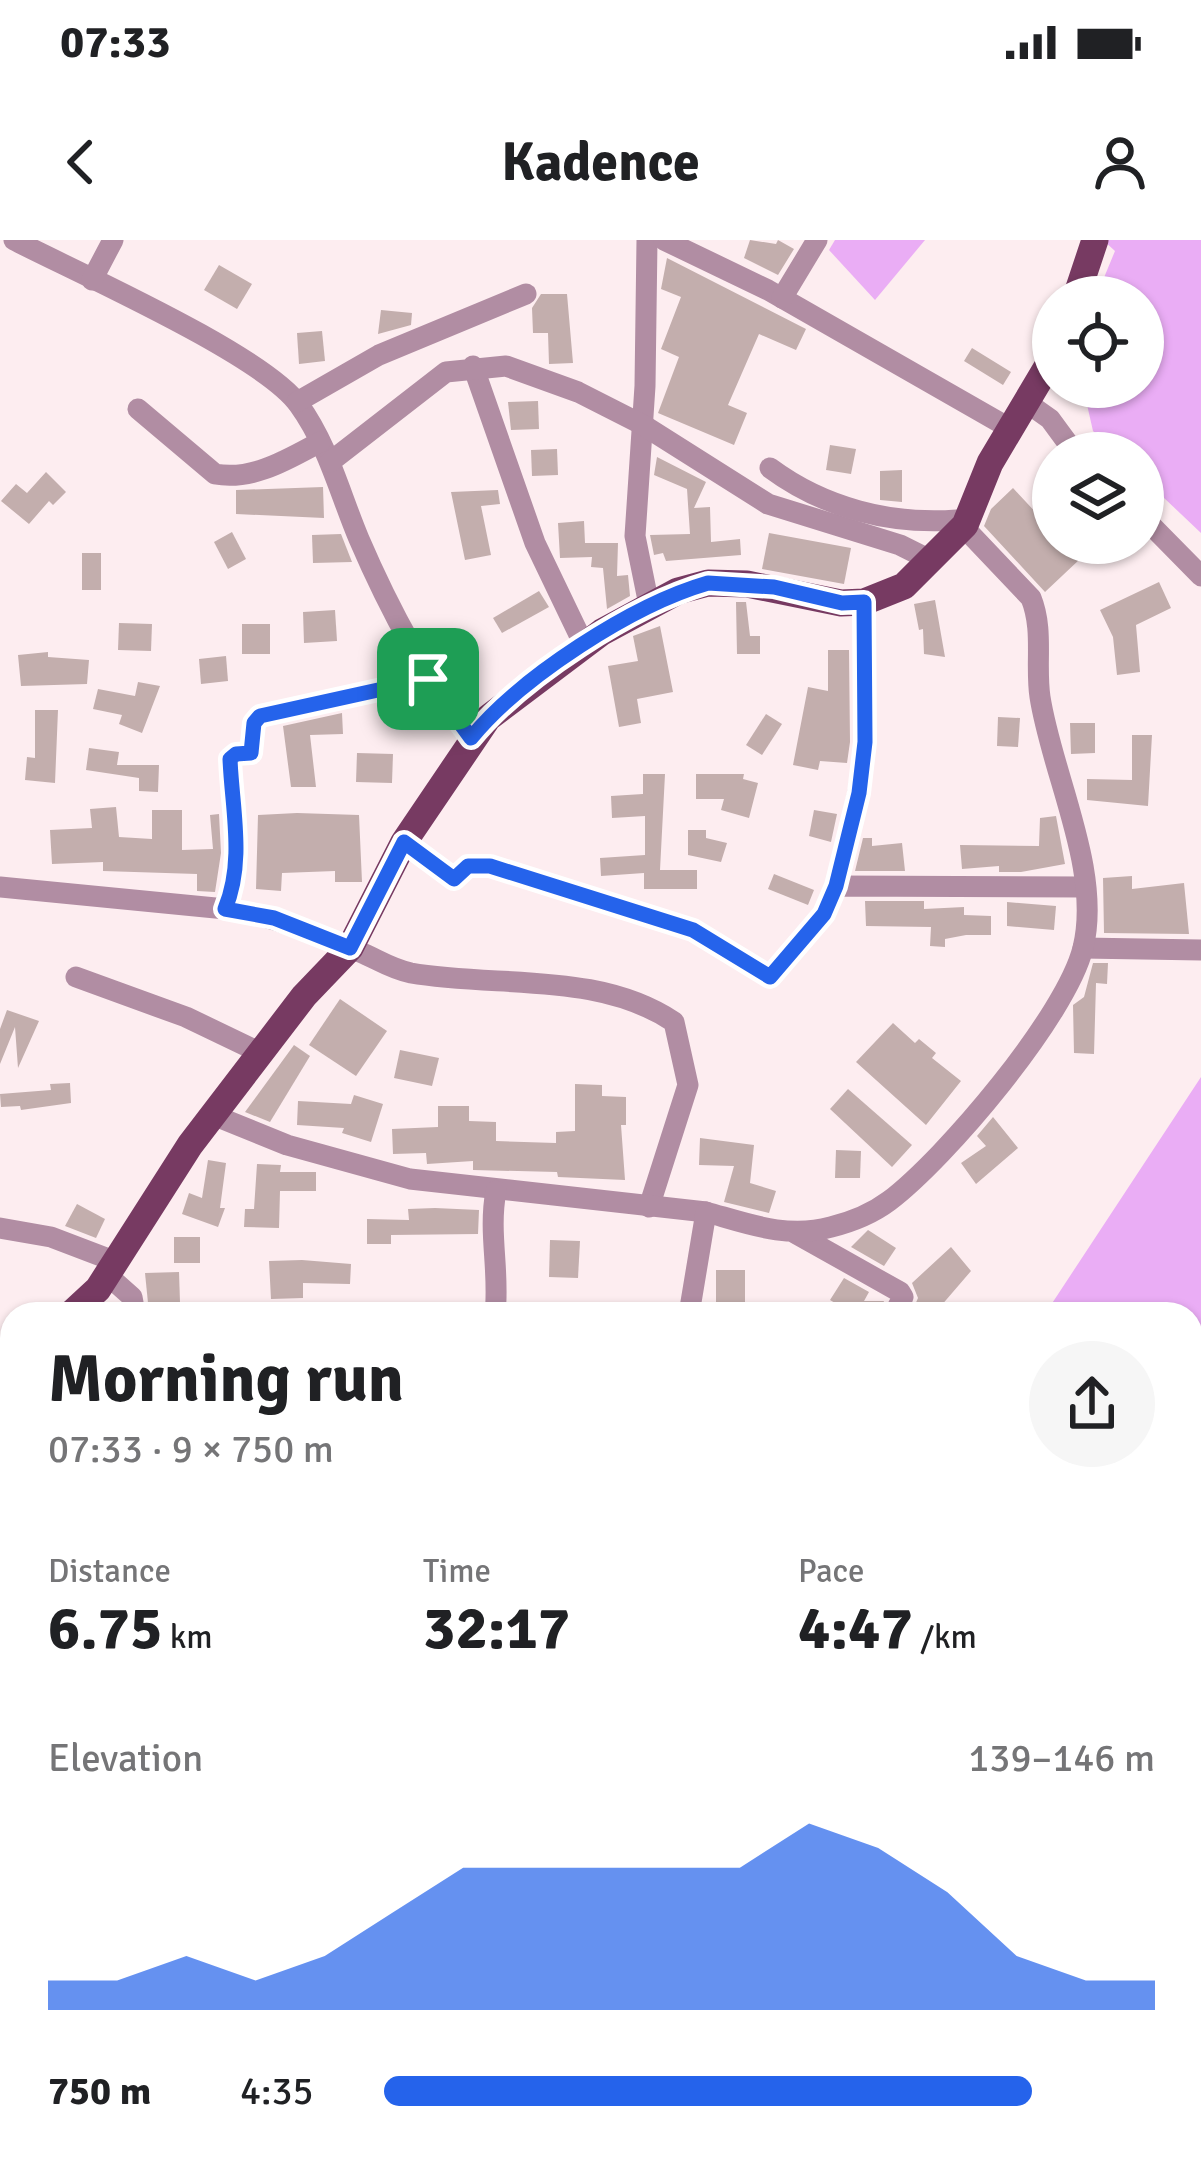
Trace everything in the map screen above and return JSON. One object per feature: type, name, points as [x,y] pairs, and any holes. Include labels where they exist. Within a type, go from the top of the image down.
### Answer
[{"type":"main road","points":[[1083,276],[1095,240]]},
{"type":"main road","points":[[84,1302],[98,1289],[213,1115],[304,996],[350,948],[404,842],[488,718],[584,645],[649,605],[708,583],[774,587],[842,603],[864,602],[904,586],[965,525],[990,463],[1032,393]]},
{"type":"street","points":[[14,240],[198,334],[272,380],[297,402],[325,452],[360,541],[428,679],[471,738]]},
{"type":"street","points":[[92,280],[113,240]]},
{"type":"street","points":[[647,240],[635,536],[649,605]]},
{"type":"street","points":[[664,240],[782,298],[1010,429]]},
{"type":"street","points":[[782,298],[817,240]]},
{"type":"street","points":[[297,402],[380,355],[526,294]]},
{"type":"street","points":[[473,366],[535,543],[584,645]]},
{"type":"street","points":[[139,409],[215,474],[230,476],[325,452],[446,372],[506,366],[578,392],[643,425],[768,504],[900,545],[930,560]]},
{"type":"street","points":[[1026,403],[1060,432]]},
{"type":"street","points":[[213,1115],[287,1145],[410,1179],[706,1212],[770,1231],[794,1233],[864,1215],[884,1204],[921,1172],[1010,1070],[1059,1001],[1083,948],[1079,848],[1047,741],[1031,598],[957,520],[873,516],[826,500],[770,468]]},
{"type":"street","points":[[1164,538],[1201,576]]},
{"type":"street","points":[[404,842],[454,879],[468,866],[490,866],[693,930],[770,977],[824,914],[836,886],[859,793],[865,742],[864,602]]},
{"type":"street","points":[[225,909],[233,890],[236,856],[230,759],[251,753],[254,723],[260,716],[428,679]]},
{"type":"street","points":[[836,886],[1084,887]]},
{"type":"street","points":[[0,887],[274,918],[412,973],[524,980],[655,1009],[674,1022],[688,1085],[649,1207]]},
{"type":"street","points":[[1083,948],[1201,950]]},
{"type":"street","points":[[76,977],[186,1017],[261,1053]]},
{"type":"street","points":[[496,1191],[491,1244],[497,1302]]},
{"type":"street","points":[[691,1302],[706,1212]]},
{"type":"street","points":[[0,1228],[51,1237],[110,1268],[133,1302]]},
{"type":"street","points":[[794,1233],[900,1292],[900,1302]]},
{"type":"shaded area","points":[[835,240],[925,240],[875,300],[829,250]]},
{"type":"shaded area","points":[[1103,240],[1201,240],[1201,533],[1164,498],[1164,432],[1093,431],[1088,408],[1164,408],[1164,276],[1105,276],[1115,251]]},
{"type":"shaded area","points":[[1201,1077],[1201,1302],[1053,1302]]},
{"type":"building","points":[[750,240],[776,244],[778,240],[794,249],[778,275],[744,258]]},
{"type":"building","points":[[667,258],[806,329],[796,350],[759,334],[728,405],[747,413],[734,445],[658,413],[679,357],[661,349],[681,297],[661,289]]},
{"type":"building","points":[[219,265],[252,284],[237,309],[204,290]]},
{"type":"building","points":[[541,294],[567,294],[573,363],[549,364],[548,333],[533,333],[532,308]]},
{"type":"building","points":[[381,310],[412,313],[411,325],[378,334]]},
{"type":"building","points":[[322,331],[325,361],[299,364],[297,333]]},
{"type":"building","points":[[972,348],[1011,372],[1003,385],[964,361]]},
{"type":"building","points":[[538,401],[539,429],[511,430],[508,402]]},
{"type":"building","points":[[830,445],[856,449],[851,474],[826,470]]},
{"type":"building","points":[[557,449],[558,475],[532,476],[531,450]]},
{"type":"building","points":[[657,457],[706,482],[694,508],[710,507],[711,542],[740,539],[741,555],[666,561],[663,553],[654,555],[650,535],[690,534],[687,489],[654,475]]},
{"type":"building","points":[[902,470],[902,502],[880,500],[880,471]]},
{"type":"building","points":[[46,472],[66,492],[53,505],[49,501],[29,524],[1,501],[16,484],[27,493]]},
{"type":"building","points":[[323,487],[324,518],[236,514],[236,490]]},
{"type":"building","points":[[1013,488],[1032,508],[1032,564],[1075,564],[1045,592],[984,526],[991,509]]},
{"type":"building","points":[[498,490],[500,504],[481,506],[491,555],[465,560],[451,492]]},
{"type":"building","points":[[584,521],[585,543],[618,543],[617,576],[628,575],[630,596],[607,609],[603,568],[591,567],[592,557],[560,558],[558,523]]},
{"type":"building","points":[[232,532],[246,559],[228,569],[214,542]]},
{"type":"building","points":[[769,533],[851,548],[844,584],[762,569]]},
{"type":"building","points":[[341,534],[352,562],[313,563],[312,535]]},
{"type":"building","points":[[82,553],[101,553],[101,590],[82,590]]},
{"type":"building","points":[[1159,582],[1171,608],[1136,625],[1140,672],[1117,675],[1113,637],[1100,610]]},
{"type":"building","points":[[539,591],[549,607],[502,633],[493,618]]},
{"type":"building","points":[[935,600],[945,657],[924,654],[923,629],[919,630],[914,604]]},
{"type":"building","points":[[736,602],[746,602],[750,636],[760,636],[760,654],[737,654]]},
{"type":"building","points":[[335,610],[337,641],[304,643],[303,612]]},
{"type":"building","points":[[119,623],[152,624],[151,651],[118,650]]},
{"type":"building","points":[[242,624],[270,624],[270,654],[242,654]]},
{"type":"building","points":[[660,626],[673,692],[637,699],[641,723],[619,727],[608,666],[638,661],[633,636]]},
{"type":"building","points":[[828,650],[849,650],[850,742],[847,763],[820,761],[818,770],[793,765],[808,687],[828,691]]},
{"type":"building","points":[[48,652],[48,657],[89,660],[87,684],[21,686],[18,655]]},
{"type":"building","points":[[226,656],[228,681],[201,684],[199,659]]},
{"type":"building","points":[[138,682],[160,686],[142,733],[119,724],[122,715],[93,709],[98,689],[135,696]]},
{"type":"building","points":[[35,710],[58,710],[55,783],[25,780],[27,757],[35,758]]},
{"type":"building","points":[[342,713],[343,734],[310,735],[316,787],[291,787],[283,726]]},
{"type":"building","points":[[766,714],[782,724],[762,755],[746,745]]},
{"type":"building","points":[[998,717],[1020,718],[1018,747],[997,746]]},
{"type":"building","points":[[1070,723],[1095,723],[1095,753],[1071,754]]},
{"type":"building","points":[[1132,735],[1152,735],[1148,806],[1087,800],[1087,779],[1132,780]]},
{"type":"building","points":[[89,748],[119,752],[117,765],[159,765],[158,792],[139,791],[139,778],[86,770]]},
{"type":"building","points":[[357,753],[393,754],[392,783],[356,782]]},
{"type":"building","points":[[643,774],[665,774],[660,870],[697,870],[697,889],[644,889],[644,873],[601,876],[600,858],[645,855],[645,816],[612,818],[611,796],[643,794]]},
{"type":"building","points":[[696,774],[744,774],[743,779],[758,783],[749,818],[721,810],[724,799],[696,799]]},
{"type":"building","points":[[116,807],[119,837],[152,839],[152,810],[182,810],[182,850],[213,849],[210,815],[219,814],[221,853],[215,892],[197,891],[197,874],[103,871],[103,862],[52,864],[50,830],[92,828],[90,809]]},
{"type":"building","points":[[814,810],[837,814],[831,842],[809,836]]},
{"type":"building","points":[[258,815],[359,815],[362,882],[335,882],[335,871],[282,873],[281,891],[256,889]]},
{"type":"building","points":[[1056,816],[1065,864],[1021,872],[999,872],[999,866],[962,869],[960,845],[1039,846],[1040,818]]},
{"type":"building","points":[[688,830],[706,830],[706,838],[727,843],[721,862],[688,855]]},
{"type":"building","points":[[863,838],[872,838],[872,846],[902,843],[905,871],[855,871]]},
{"type":"building","points":[[774,874],[814,890],[808,905],[768,889]]},
{"type":"building","points":[[1132,876],[1132,889],[1184,883],[1189,934],[1104,933],[1103,878]]},
{"type":"building","points":[[865,901],[924,901],[924,909],[964,907],[964,915],[991,916],[991,935],[966,935],[945,939],[945,947],[930,946],[931,927],[866,926]]},
{"type":"building","points":[[1007,902],[1056,906],[1054,930],[1007,926]]},
{"type":"building","points":[[1093,963],[1108,963],[1107,984],[1096,983],[1094,1054],[1074,1053],[1073,1005],[1084,997]]},
{"type":"building","points":[[340,999],[387,1031],[356,1076],[309,1045]]},
{"type":"building","points":[[7,1010],[39,1021],[18,1068],[15,1027],[0,1064],[0,1029]]},
{"type":"building","points":[[893,1023],[915,1043],[919,1039],[936,1053],[932,1058],[961,1081],[926,1125],[856,1062]]},
{"type":"building","points":[[294,1045],[310,1056],[270,1122],[245,1112]]},
{"type":"building","points":[[400,1050],[439,1058],[432,1086],[394,1078]]},
{"type":"building","points":[[70,1083],[71,1103],[21,1110],[20,1106],[1,1107],[0,1094],[51,1090],[50,1084]]},
{"type":"building","points":[[575,1084],[602,1085],[602,1096],[626,1097],[626,1125],[621,1125],[625,1180],[473,1170],[473,1161],[427,1164],[426,1153],[393,1154],[392,1129],[438,1127],[438,1106],[469,1106],[469,1121],[496,1122],[496,1141],[556,1143],[556,1132],[575,1131]]},
{"type":"building","points":[[848,1089],[912,1145],[892,1167],[830,1109]]},
{"type":"building","points":[[354,1095],[383,1104],[371,1142],[342,1133],[344,1128],[297,1125],[298,1101],[351,1104]]},
{"type":"building","points":[[993,1117],[1018,1148],[976,1184],[961,1163],[986,1146],[977,1136]]},
{"type":"building","points":[[700,1138],[754,1145],[750,1183],[776,1191],[769,1213],[724,1202],[734,1166],[699,1165]]},
{"type":"building","points":[[836,1150],[861,1151],[860,1178],[835,1178]]},
{"type":"building","points":[[208,1160],[226,1163],[220,1208],[225,1208],[218,1227],[182,1214],[189,1193],[202,1198]]},
{"type":"building","points":[[257,1164],[281,1165],[280,1172],[316,1172],[316,1191],[280,1191],[279,1228],[244,1227],[245,1209],[254,1209]]},
{"type":"building","points":[[77,1204],[105,1219],[96,1238],[65,1226]]},
{"type":"building","points":[[408,1209],[479,1210],[478,1234],[391,1235],[391,1244],[367,1244],[367,1219],[409,1220]]},
{"type":"building","points":[[868,1230],[896,1248],[884,1266],[851,1247]]},
{"type":"building","points":[[174,1237],[200,1237],[200,1263],[174,1263]]},
{"type":"building","points":[[550,1240],[580,1241],[578,1278],[549,1277]]},
{"type":"building","points":[[951,1247],[971,1271],[944,1302],[916,1302],[912,1283]]},
{"type":"building","points":[[269,1261],[351,1264],[350,1284],[303,1283],[303,1298],[271,1299]]},
{"type":"building","points":[[716,1270],[745,1270],[745,1302],[716,1302]]},
{"type":"building","points":[[179,1272],[180,1302],[148,1302],[145,1273]]},
{"type":"building","points":[[844,1278],[869,1292],[864,1301],[884,1301],[833,1302],[830,1300]]},
{"type":"route","points":[[708,583],[747,584],[842,603],[864,602],[867,691],[859,793],[836,886],[824,914],[770,977],[693,930],[490,866],[468,866],[454,879],[404,842],[350,948],[274,918],[225,909],[233,890],[236,856],[230,759],[251,753],[254,723],[260,716],[428,679],[471,738],[488,718],[602,632],[679,591],[708,583]]}]
